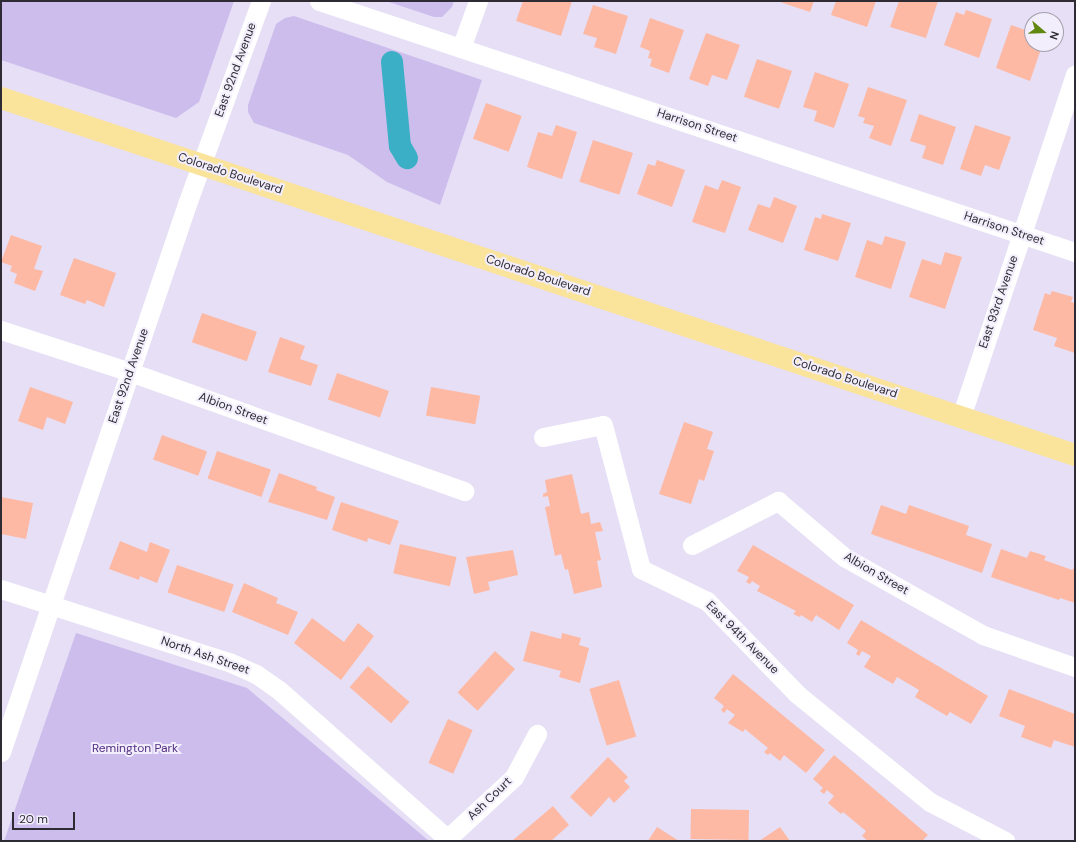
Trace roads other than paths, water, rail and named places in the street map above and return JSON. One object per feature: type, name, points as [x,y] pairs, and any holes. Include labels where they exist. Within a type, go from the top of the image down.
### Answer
[{"type":"main road","name":"Colorado Boulevard","points":[[1,98],[1075,455]]},
{"type":"street","name":"East 92nd Avenue","points":[[1,752],[50,604],[202,164],[261,1]]},
{"type":"street","name":"Harrison Street","points":[[319,1],[1075,252]]},
{"type":"street","points":[[462,48],[478,1]]},
{"type":"street","name":"East 93rd Avenue","points":[[961,417],[1075,74]]},
{"type":"street","name":"Albion Street","points":[[1,330],[130,372],[464,491]]},
{"type":"street","name":"East 94th Avenue","points":[[543,437],[603,425],[641,569],[707,601],[797,694],[930,802],[1005,841]]},
{"type":"street","name":"Albion Street","points":[[692,545],[778,501],[844,557],[983,635],[1075,667]]},
{"type":"street","name":"North Ash Street","points":[[1,589],[229,662],[256,674],[280,691],[449,840]]},
{"type":"street","name":"Ash Court","points":[[449,840],[514,777],[537,734]]},
{"type":"waterway","points":[[392,62],[400,146],[407,158]]},
{"type":"park label","name":"Remington Park","points":[[135,749]]}]
